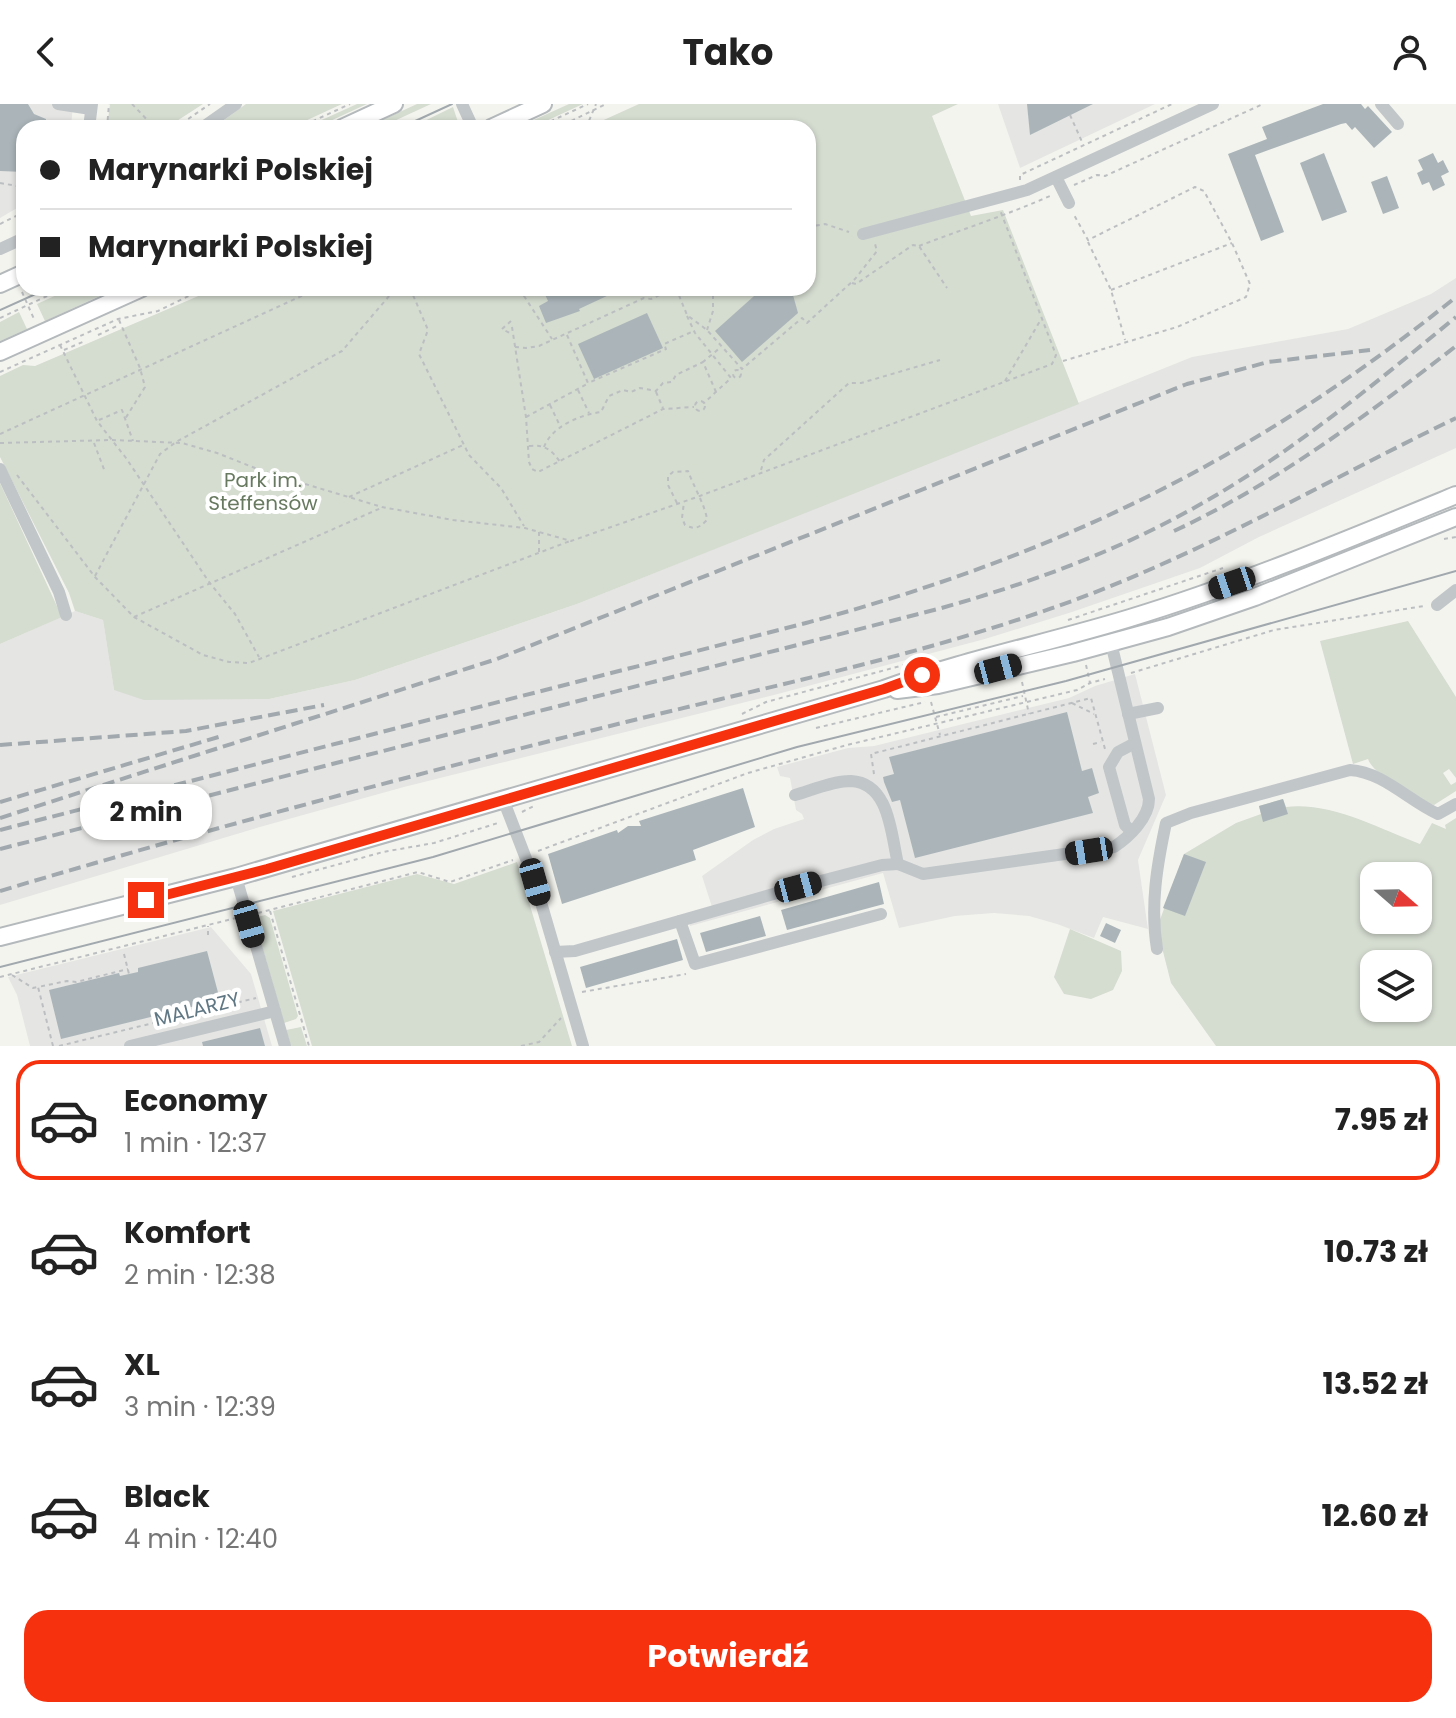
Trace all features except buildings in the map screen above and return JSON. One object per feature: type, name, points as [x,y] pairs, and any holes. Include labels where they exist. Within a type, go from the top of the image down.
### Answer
[{"type":"main road","points":[[359,120],[394,104]]},
{"type":"main road","points":[[508,120],[543,104]]},
{"type":"main road","points":[[0,352],[124,296]]},
{"type":"main road","points":[[0,937],[236,877],[884,689],[922,675],[1106,624],[1283,565],[1454,494]]},
{"type":"main road","points":[[884,689],[923,688],[1111,643],[1255,597],[1456,517]]},
{"type":"main road","points":[[1106,624],[1111,643]]},
{"type":"street","points":[[58,104],[92,106]]},
{"type":"street","points":[[213,120],[236,104]]},
{"type":"street","points":[[867,233],[1019,193],[1213,104]]},
{"type":"street","points":[[1381,104],[1398,124]]},
{"type":"street","points":[[1056,177],[1069,203]]},
{"type":"street","points":[[0,469],[66,615]]},
{"type":"street","points":[[1437,605],[1456,590]]},
{"type":"street","points":[[555,952],[575,951],[840,876],[898,864],[923,874],[1101,850],[1119,844],[1144,817],[1149,807],[1111,643]]},
{"type":"street","points":[[1128,714],[1158,708]]},
{"type":"street","points":[[1131,831],[1125,825],[1109,767],[1118,752],[1135,743]]},
{"type":"street","points":[[1157,949],[1153,928],[1154,893],[1156,866],[1166,823],[1260,793],[1350,770],[1373,774],[1420,806],[1438,814],[1456,804]]},
{"type":"street","points":[[795,795],[852,781],[872,788],[883,802],[898,864]]},
{"type":"street","points":[[503,799],[525,855],[583,1046]]},
{"type":"street","points":[[236,877],[285,1046]]},
{"type":"street","points":[[680,921],[695,964],[881,914]]},
{"type":"street","name":"MALARZY","points":[[130,1046],[275,1011]]},
{"type":"path","points":[[132,104],[147,120]]},
{"type":"path","points":[[187,120],[210,104]]},
{"type":"path","points":[[315,120],[350,104]]},
{"type":"path","points":[[553,120],[588,104]]},
{"type":"path","points":[[589,120],[596,104]]},
{"type":"path","points":[[574,120],[607,104]]},
{"type":"path","points":[[1019,193],[1020,175],[1172,104]]},
{"type":"path","points":[[851,283],[856,284],[913,245],[919,246],[985,220],[1001,217],[1097,175],[1105,176],[1263,104]]},
{"type":"path","points":[[1070,115],[1084,145]]},
{"type":"path","points":[[1063,361],[1177,327],[1246,297],[1250,284],[1204,191],[1195,187],[1088,240]]},
{"type":"path","points":[[15,472],[95,577],[134,617],[203,655],[229,662],[249,663],[1052,364],[1056,355],[1001,217],[998,199]]},
{"type":"path","points":[[1069,203],[1111,290],[1126,341]]},
{"type":"path","points":[[512,327],[526,417],[529,462],[532,469],[538,472],[663,409],[694,407],[703,411],[704,403],[734,372],[741,370],[802,318],[807,323],[851,283],[877,251],[867,233],[842,231],[825,224],[816,226]]},
{"type":"path","points":[[1111,290],[1232,243]]},
{"type":"path","points":[[919,246],[947,288]]},
{"type":"path","points":[[23,296],[48,350]]},
{"type":"path","points":[[0,318],[47,296]]},
{"type":"path","points":[[0,372],[118,319],[158,311],[189,296]]},
{"type":"path","points":[[0,434],[301,296]]},
{"type":"path","points":[[95,577],[160,454],[176,442],[342,351],[389,296]]},
{"type":"path","points":[[413,296],[428,330],[419,354],[469,455],[501,488],[525,528]]},
{"type":"path","points":[[524,296],[553,340]]},
{"type":"path","points":[[514,347],[532,348],[644,298],[658,296]]},
{"type":"path","points":[[679,296],[687,315],[694,331],[732,377],[740,378],[741,370],[722,346],[687,315]]},
{"type":"path","points":[[707,330],[713,311],[713,296]]},
{"type":"path","points":[[118,319],[145,387],[125,419]]},
{"type":"path","points":[[1005,381],[1041,320]]},
{"type":"path","points":[[511,321],[502,329],[513,334]]},
{"type":"path","points":[[98,335],[120,324]]},
{"type":"path","points":[[526,417],[588,383],[666,349],[664,344],[694,331]]},
{"type":"path","points":[[567,335],[588,383]]},
{"type":"path","points":[[63,351],[85,341]]},
{"type":"path","points":[[60,345],[97,421],[209,582],[235,614],[260,659]]},
{"type":"path","points":[[656,391],[663,383],[672,382],[676,375],[703,362],[722,346]]},
{"type":"path","points":[[761,471],[764,460],[849,383],[861,383],[940,360]]},
{"type":"path","points":[[703,362],[716,392]]},
{"type":"path","points":[[544,447],[552,433],[589,413],[601,412],[609,396],[640,388],[656,391]]},
{"type":"path","points":[[578,389],[589,413]]},
{"type":"path","points":[[656,391],[663,409]]},
{"type":"path","points":[[694,407],[697,402],[704,403]]},
{"type":"path","points":[[549,404],[561,428]]},
{"type":"path","points":[[97,421],[122,410],[133,442]]},
{"type":"path","points":[[93,441],[105,472]]},
{"type":"path","points":[[0,443],[176,442],[382,507],[453,520],[525,528],[571,541]]},
{"type":"path","points":[[348,498],[464,444]]},
{"type":"path","points":[[527,446],[550,449],[560,463]]},
{"type":"path","points":[[677,503],[668,485],[668,476],[673,472],[688,471],[697,497],[707,513],[707,520],[700,527],[693,529],[685,525],[682,518],[684,501]]},
{"type":"path","points":[[134,617],[382,507]]},
{"type":"path","points":[[539,531],[539,554]]},
{"type":"path","points":[[1059,622],[1223,568]]},
{"type":"path","points":[[254,914],[418,872],[450,882],[748,773],[847,745],[1077,690],[1090,683],[1274,630],[1437,605]]},
{"type":"path","points":[[1083,650],[1090,683]]},
{"type":"path","points":[[734,719],[766,702],[923,660]]},
{"type":"path","points":[[1021,678],[1029,714]]},
{"type":"path","points":[[940,736],[935,717],[1025,696]]},
{"type":"path","points":[[872,777],[875,771],[871,754],[1091,698],[1104,748]]},
{"type":"path","points":[[816,728],[930,701]]},
{"type":"path","points":[[1071,702],[1095,715]]},
{"type":"path","points":[[1093,744],[1102,741]]},
{"type":"path","points":[[270,910],[309,1046]]},
{"type":"path","points":[[0,977],[240,917]]},
{"type":"path","points":[[208,924],[208,935]]},
{"type":"path","points":[[124,954],[129,974]]},
{"type":"path","points":[[12,974],[16,980],[33,988],[76,982],[128,969]]},
{"type":"path","points":[[579,993],[697,972]]},
{"type":"path","points":[[38,987],[53,1046]]},
{"type":"path","points":[[59,1046],[262,997]]},
{"type":"path","points":[[521,1046],[539,1042],[566,1015]]},
{"type":"shaded area","points":[[0,104],[73,104],[72,120],[16,120],[16,209],[0,218]]},
{"type":"shaded area","points":[[998,104],[1155,104],[1020,168]]},
{"type":"shaded area","points":[[1456,278],[1456,448],[1259,537],[1200,568],[985,639],[404,787],[0,905],[0,644],[75,611],[103,620],[114,690],[269,699],[355,680],[577,604],[1192,357],[1348,329],[1431,294]]},
{"type":"shaded area","points":[[1135,674],[1166,795],[1138,860],[1148,929],[1103,917],[1094,938],[1029,916],[994,913],[955,916],[899,928],[883,873],[690,926],[686,914],[712,907],[702,876],[753,840],[804,819],[796,810],[790,778],[780,776],[777,767],[1069,698]]},
{"type":"shaded area","points":[[211,927],[251,974],[272,1046],[30,1046],[17,995],[8,977]]},
{"type":"green space","points":[[110,104],[203,104],[178,120],[108,120]]},
{"type":"green space","points":[[246,104],[342,104],[307,120],[224,120]]},
{"type":"green space","points":[[357,104],[367,104],[332,120],[322,120]]},
{"type":"green space","points":[[417,104],[431,104],[396,120],[382,120]]},
{"type":"green space","points":[[569,104],[583,104],[548,120],[534,120]]},
{"type":"green space","name":"Park im. Steffensów","points":[[639,104],[958,104],[932,116],[971,216],[1003,210],[1079,404],[577,604],[355,680],[269,699],[144,700],[114,690],[103,620],[75,611],[69,593],[0,457],[0,376],[23,365],[35,366],[198,296],[816,296],[816,120],[604,120]]},
{"type":"green space","points":[[453,107],[457,120],[426,120]]},
{"type":"green space","points":[[54,296],[100,296],[45,321],[37,304]]},
{"type":"green space","points":[[19,312],[27,329],[0,341],[0,322]]},
{"type":"green space","points":[[0,483],[62,617],[0,644]]},
{"type":"green space","points":[[1408,621],[1456,697],[1456,778],[1449,769],[1443,773],[1451,785],[1456,782],[1456,791],[1434,805],[1387,779],[1368,759],[1353,764],[1320,641]]},
{"type":"green space","points":[[1283,799],[1286,807],[1303,806],[1337,812],[1420,844],[1432,823],[1446,829],[1445,825],[1456,818],[1456,1046],[1216,1046],[1171,983],[1157,928],[1184,854],[1236,823],[1261,814],[1259,806]]},
{"type":"green space","points":[[517,862],[572,1046],[312,1046],[273,911],[417,874],[454,884]]},
{"type":"green space","points":[[265,915],[270,918],[298,1016],[284,1023],[254,918]]},
{"type":"green space","points":[[1070,929],[1121,951],[1122,971],[1113,990],[1091,999],[1064,994],[1054,977]]},
{"type":"green space","points":[[301,1027],[307,1046],[291,1046],[286,1030]]},
{"type":"tram line","points":[[417,120],[452,104]]},
{"type":"tram line","points":[[0,310],[31,296]]},
{"type":"tram line","points":[[0,967],[433,857],[797,747],[1066,681],[1456,571]]},
{"type":"railway","points":[[0,830],[806,623],[985,567],[1149,496],[1228,454],[1381,355],[1456,297]]},
{"type":"railway","points":[[0,849],[938,609],[1045,575],[1147,532],[1245,477],[1338,412],[1456,317]]},
{"type":"railway","points":[[1174,531],[1285,470],[1456,346]]},
{"type":"railway","points":[[0,818],[497,659],[1187,384],[1268,362],[1370,350]]},
{"type":"railway","points":[[0,891],[312,803],[844,669],[1005,624],[1160,565],[1456,418]]},
{"type":"railway","points":[[0,745],[186,731],[324,705]]},
{"type":"railway","points":[[0,802],[222,736]]},
{"type":"route","points":[[146,900],[267,869],[884,689],[922,675]]}]
